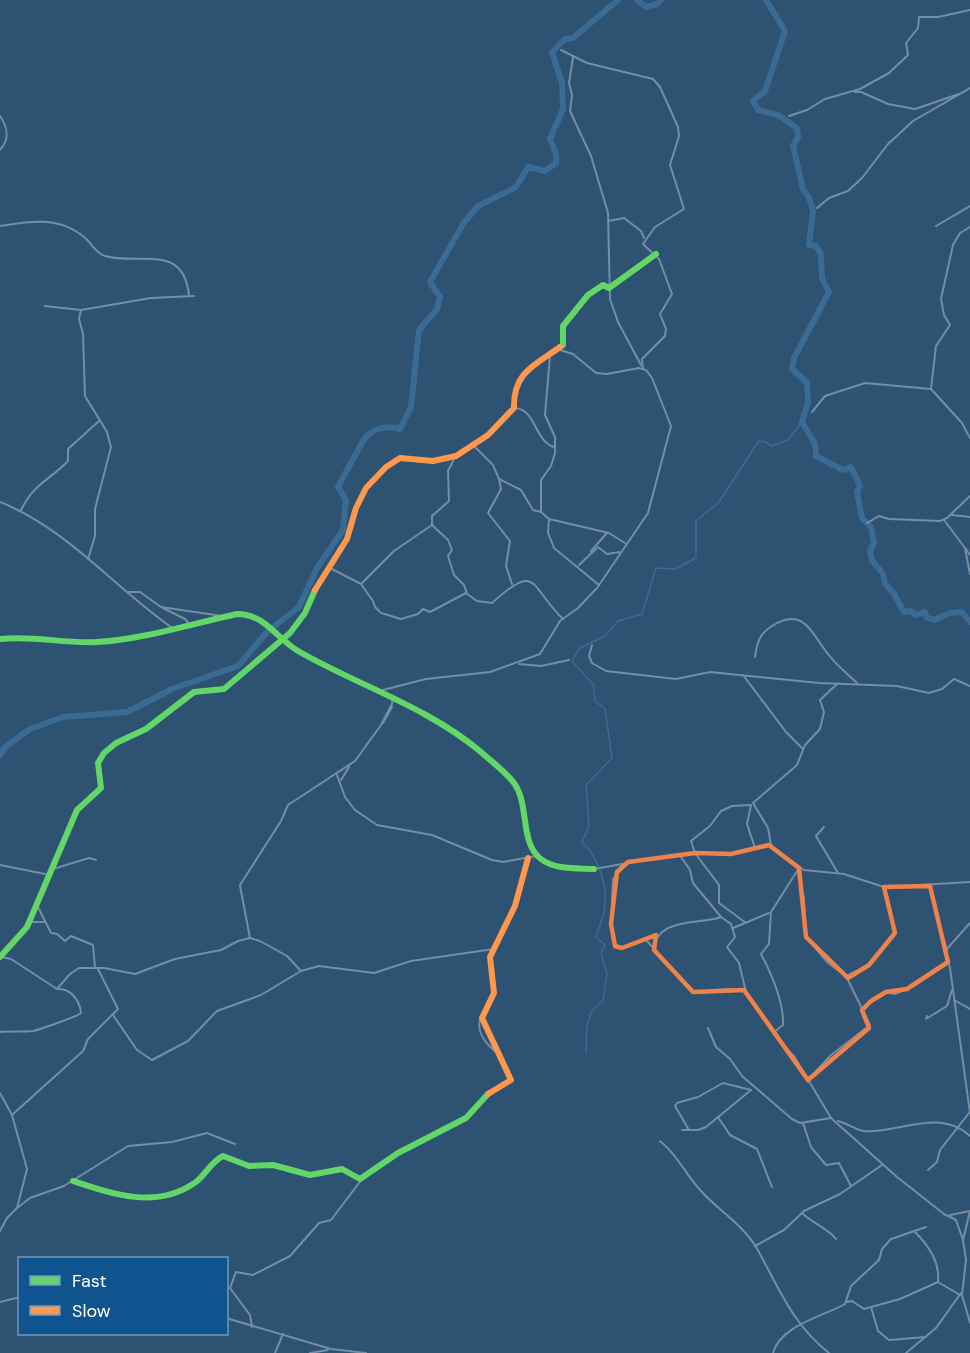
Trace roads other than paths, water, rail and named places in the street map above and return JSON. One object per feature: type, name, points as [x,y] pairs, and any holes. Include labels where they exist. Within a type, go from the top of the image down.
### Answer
[{"type":"street","points":[[852,93],[889,73],[906,58],[909,52],[906,44],[918,28],[918,17],[938,17],[970,9]]},
{"type":"street","points":[[561,50],[573,57],[622,74],[653,79],[660,87],[675,118],[680,134],[670,165],[684,208],[656,227],[645,239]]},
{"type":"street","points":[[380,691],[426,679],[490,672],[516,664],[542,652],[563,619],[579,608],[599,585],[625,543],[648,513],[657,471],[671,430],[654,381],[635,357],[616,318],[609,288],[608,221],[591,156],[570,111],[572,95],[569,83],[573,57]]},
{"type":"street","points":[[817,207],[829,198],[849,189],[913,121],[970,88]]},
{"type":"street","points":[[789,116],[807,110],[825,99],[852,93],[860,92],[880,102],[915,109],[965,92]]},
{"type":"street","points":[[0,116],[6,127],[7,135],[6,143],[0,150]]},
{"type":"street","points":[[936,226],[970,206]]},
{"type":"street","points":[[608,221],[624,218],[641,231],[645,239],[644,248],[656,255],[666,271],[672,294],[660,314],[666,329],[665,336],[643,357],[643,368]]},
{"type":"street","points":[[0,226],[31,220],[48,222],[82,236],[104,256],[125,259],[152,257],[166,261],[185,276],[189,295]]},
{"type":"street","points":[[931,389],[936,346],[950,325],[944,315],[941,301],[950,258],[957,236],[970,227]]},
{"type":"street","points":[[609,288],[656,255]]},
{"type":"street","points":[[0,957],[29,922],[77,810],[89,797],[102,788],[98,763],[104,753],[116,743],[146,729],[194,692],[224,689],[282,641],[305,614],[328,567],[347,539],[363,493],[386,467],[403,458],[434,461],[456,457],[474,446],[514,408],[514,387],[540,358],[562,345],[563,326],[581,302],[598,287],[603,285],[609,288]]},
{"type":"street","points":[[45,306],[81,310],[151,298],[194,296]]},
{"type":"street","points":[[81,310],[79,319],[83,334],[85,396],[108,437],[110,457],[95,509],[95,536],[88,559]]},
{"type":"street","points":[[557,349],[573,354],[591,370],[600,374],[643,368]]},
{"type":"street","points":[[541,512],[541,480],[552,463],[555,437],[548,426],[545,415],[549,353]]},
{"type":"street","points":[[812,412],[825,396],[865,383],[931,389],[962,423],[970,438]]},
{"type":"street","points":[[514,408],[527,413],[541,438],[554,447]]},
{"type":"street","points":[[21,511],[27,497],[40,482],[69,460],[68,449],[99,421]]},
{"type":"street","points":[[474,446],[493,465],[499,479],[501,489],[488,513],[510,540],[506,567],[512,584]]},
{"type":"street","points":[[456,457],[448,471],[449,501],[432,516],[432,525],[450,543],[452,550],[448,556],[454,575],[465,587],[466,593],[477,601],[492,603],[512,584],[533,582],[541,590],[547,604],[563,619]]},
{"type":"street","points":[[499,479],[519,488],[533,510],[541,512],[549,519],[607,533],[625,543]]},
{"type":"street","points":[[867,523],[879,516],[890,519],[944,520],[970,496]]},
{"type":"street","points":[[0,502],[21,511],[55,533],[174,629]]},
{"type":"street","points":[[950,515],[970,517]]},
{"type":"street","points":[[549,519],[548,533],[554,548],[599,585]]},
{"type":"street","points":[[944,520],[970,555]]},
{"type":"street","points":[[361,584],[394,551],[432,525]]},
{"type":"street","points":[[578,566],[607,533]]},
{"type":"street","points":[[590,553],[598,547],[607,554],[620,552]]},
{"type":"street","points":[[965,548],[970,574]]},
{"type":"street","points":[[328,567],[361,584],[376,609],[399,619],[418,614],[423,609],[430,612],[466,593]]},
{"type":"street","points":[[128,592],[140,592],[161,607],[185,619],[190,625]]},
{"type":"street","points":[[161,607],[205,612],[225,617]]},
{"type":"street","points":[[0,639],[22,636],[94,642],[124,639],[225,617],[252,614],[267,625],[282,641],[393,696],[454,730],[514,783],[524,803],[530,842],[536,856],[548,863],[568,868],[594,869],[679,854],[731,854],[771,845]]},
{"type":"street","points":[[755,657],[757,643],[765,630],[785,619],[797,619],[806,624],[835,663],[858,684]]},
{"type":"street","points":[[592,645],[590,660],[606,671],[679,679],[704,673],[743,675],[837,684],[897,686],[929,693],[939,691],[957,678],[970,686]]},
{"type":"street","points":[[516,664],[540,666],[569,660]]},
{"type":"street","points":[[743,675],[786,732],[803,749]]},
{"type":"street","points":[[756,848],[747,824],[753,802],[792,771],[803,749],[820,729],[824,712],[820,700],[837,684]]},
{"type":"street","points":[[340,781],[389,714],[393,696]]},
{"type":"street","points":[[250,938],[240,885],[281,821],[288,805],[355,761]]},
{"type":"street","points":[[336,774],[345,797],[355,810],[376,825],[432,835],[492,860],[536,856]]},
{"type":"street","points":[[746,923],[719,903],[719,885],[695,853],[692,840],[710,826],[719,813],[732,806],[752,806]]},
{"type":"street","points":[[752,806],[768,828],[771,845],[799,868],[838,873],[884,886],[930,886],[970,882]]},
{"type":"street","points":[[825,827],[816,836],[838,873]]},
{"type":"street","points":[[679,854],[690,870],[693,883],[733,928],[735,937],[727,947],[739,963],[745,990],[773,1033],[794,1056],[831,1118],[882,1164],[957,1221],[966,1260],[962,1291],[945,1318],[928,1337],[906,1353]]},
{"type":"street","points":[[252,1327],[250,1315],[230,1288],[236,1272],[253,1275],[295,1252],[319,1223],[332,1219],[363,1178],[398,1153],[413,1147],[448,1125],[466,1118],[491,1090],[510,1081],[510,1075],[482,1020],[494,993],[489,965],[494,949],[515,906],[528,858]]},
{"type":"street","points":[[0,865],[51,872],[85,859],[96,860]]},
{"type":"street","points":[[628,862],[613,879],[611,924],[615,946],[620,949],[645,939],[658,937],[675,925],[721,917]]},
{"type":"street","points":[[773,1033],[783,1025],[783,1014],[772,975],[761,954],[768,946],[771,912],[798,873],[799,868]]},
{"type":"street","points":[[798,873],[804,898],[806,937],[828,963],[847,977],[869,1028],[837,1050],[808,1080]]},
{"type":"street","points":[[847,977],[870,964],[894,933],[893,914],[886,901],[884,886]]},
{"type":"street","points":[[928,1170],[936,1162],[938,1153],[956,1127],[970,1112],[968,1083],[948,962],[930,886]]},
{"type":"street","points":[[12,1115],[83,1051],[88,1039],[113,1015],[118,1006],[96,968],[93,945],[76,936],[64,940],[57,934],[51,933],[37,904]]},
{"type":"street","points":[[733,928],[771,912]]},
{"type":"street","points":[[29,922],[44,921]]},
{"type":"street","points":[[946,951],[970,923]]},
{"type":"street","points":[[654,950],[658,937]]},
{"type":"street","points":[[59,988],[72,972],[79,968],[96,968],[135,974],[175,959],[221,950],[238,941],[250,938],[260,940],[287,956],[301,970]]},
{"type":"street","points":[[645,939],[693,992],[745,990]]},
{"type":"street","points":[[113,1015],[137,1050],[147,1058],[154,1059],[188,1041],[217,1011],[261,995],[301,970],[319,966],[374,972],[411,961],[494,949]]},
{"type":"street","points":[[0,1032],[35,1031],[52,1023],[81,1016],[80,1005],[74,996],[65,989],[52,987],[11,959],[6,952]]},
{"type":"street","points":[[0,957],[11,959]]},
{"type":"street","points":[[862,1010],[878,996],[886,992],[897,994],[948,962]]},
{"type":"street","points":[[927,1016],[926,1019],[947,1006],[952,987]]},
{"type":"street","points":[[954,1000],[970,1009]]},
{"type":"street","points":[[708,1028],[716,1047],[752,1089],[796,1122],[831,1118]]},
{"type":"street","points":[[965,1070],[970,1073]]},
{"type":"street","points":[[968,1083],[970,1078]]},
{"type":"street","points":[[689,1130],[675,1106],[677,1103],[698,1097],[723,1083],[752,1089]]},
{"type":"street","points":[[682,1131],[706,1127],[752,1089]]},
{"type":"street","points":[[0,1093],[12,1115],[27,1165],[26,1183],[17,1208]]},
{"type":"street","points":[[718,1117],[730,1135],[757,1149],[772,1187]]},
{"type":"street","points":[[836,1121],[866,1131],[918,1123],[956,1127],[970,1136]]},
{"type":"street","points":[[802,1123],[816,1154],[826,1165],[839,1163],[852,1187]]},
{"type":"street","points":[[0,1231],[7,1218],[30,1198],[73,1181],[128,1146],[172,1142],[207,1133],[235,1144]]},
{"type":"street","points":[[660,1141],[672,1150],[700,1191],[741,1227],[755,1246],[784,1302],[801,1325],[829,1353]]},
{"type":"street","points":[[73,1181],[124,1198],[162,1196],[181,1191],[196,1183],[213,1161],[223,1156],[249,1166],[273,1165],[314,1175],[333,1168],[342,1169],[363,1178]]},
{"type":"street","points":[[755,1246],[784,1230],[802,1213],[852,1187],[882,1164]]},
{"type":"street","points":[[947,1215],[970,1211],[963,1240]]},
{"type":"street","points":[[802,1213],[813,1224],[828,1230],[836,1239]]},
{"type":"street","points":[[847,1302],[851,1286],[879,1260],[881,1251],[891,1239],[926,1227]]},
{"type":"street","points":[[914,1231],[927,1243],[938,1267],[938,1282]]},
{"type":"street","points":[[938,1282],[960,1295]]},
{"type":"street","points":[[773,1353],[778,1341],[801,1325],[847,1302],[852,1301],[864,1309],[900,1299],[938,1282]]},
{"type":"street","points":[[962,1291],[970,1323]]},
{"type":"street","points":[[0,1302],[18,1298]]},
{"type":"street","points":[[871,1307],[878,1331],[889,1340],[928,1337]]},
{"type":"street","points":[[966,1310],[970,1308]]},
{"type":"street","points":[[228,1319],[330,1349],[366,1353]]},
{"type":"street","points":[[275,1353],[283,1334]]},
{"type":"street","points":[[310,1353],[330,1349]]},
{"type":"waterway","points":[[0,755],[5,747],[30,729],[63,717],[127,712],[172,689],[238,666],[267,632],[299,607],[317,568],[343,530],[346,500],[338,487],[364,439],[380,428],[400,429],[411,407],[419,330],[437,309],[440,297],[430,282],[463,224],[478,206],[516,187],[528,167],[545,171],[556,163],[556,154],[550,139],[563,109],[562,83],[552,52],[565,39],[573,38],[618,0]]},
{"type":"waterway","points":[[637,0],[646,7],[657,4],[661,0]]},
{"type":"waterway","points":[[766,0],[785,31],[765,91],[753,101],[758,110],[778,115],[797,128],[798,137],[793,146],[803,189],[809,197],[813,211],[809,245],[816,246],[821,254],[822,278],[829,292],[794,358],[792,369],[807,383],[808,402],[802,422],[815,444],[816,456],[843,470],[851,467],[860,486],[857,492],[862,518],[871,527],[874,543],[870,551],[872,560],[883,574],[885,583],[904,612],[910,611],[916,615],[925,612],[926,617],[934,620],[950,613],[962,612],[970,622]]},
{"type":"waterway","points":[[586,1053],[587,1024],[592,1011],[603,1000],[607,973],[601,953],[605,945],[596,937],[605,908],[603,879],[596,862],[582,842],[589,826],[586,785],[612,758],[605,709],[595,701],[593,684],[572,661],[580,648],[605,636],[618,621],[642,614],[656,568],[675,569],[696,558],[696,521],[719,502],[758,442],[764,441],[772,446],[788,440],[802,422]]}]
